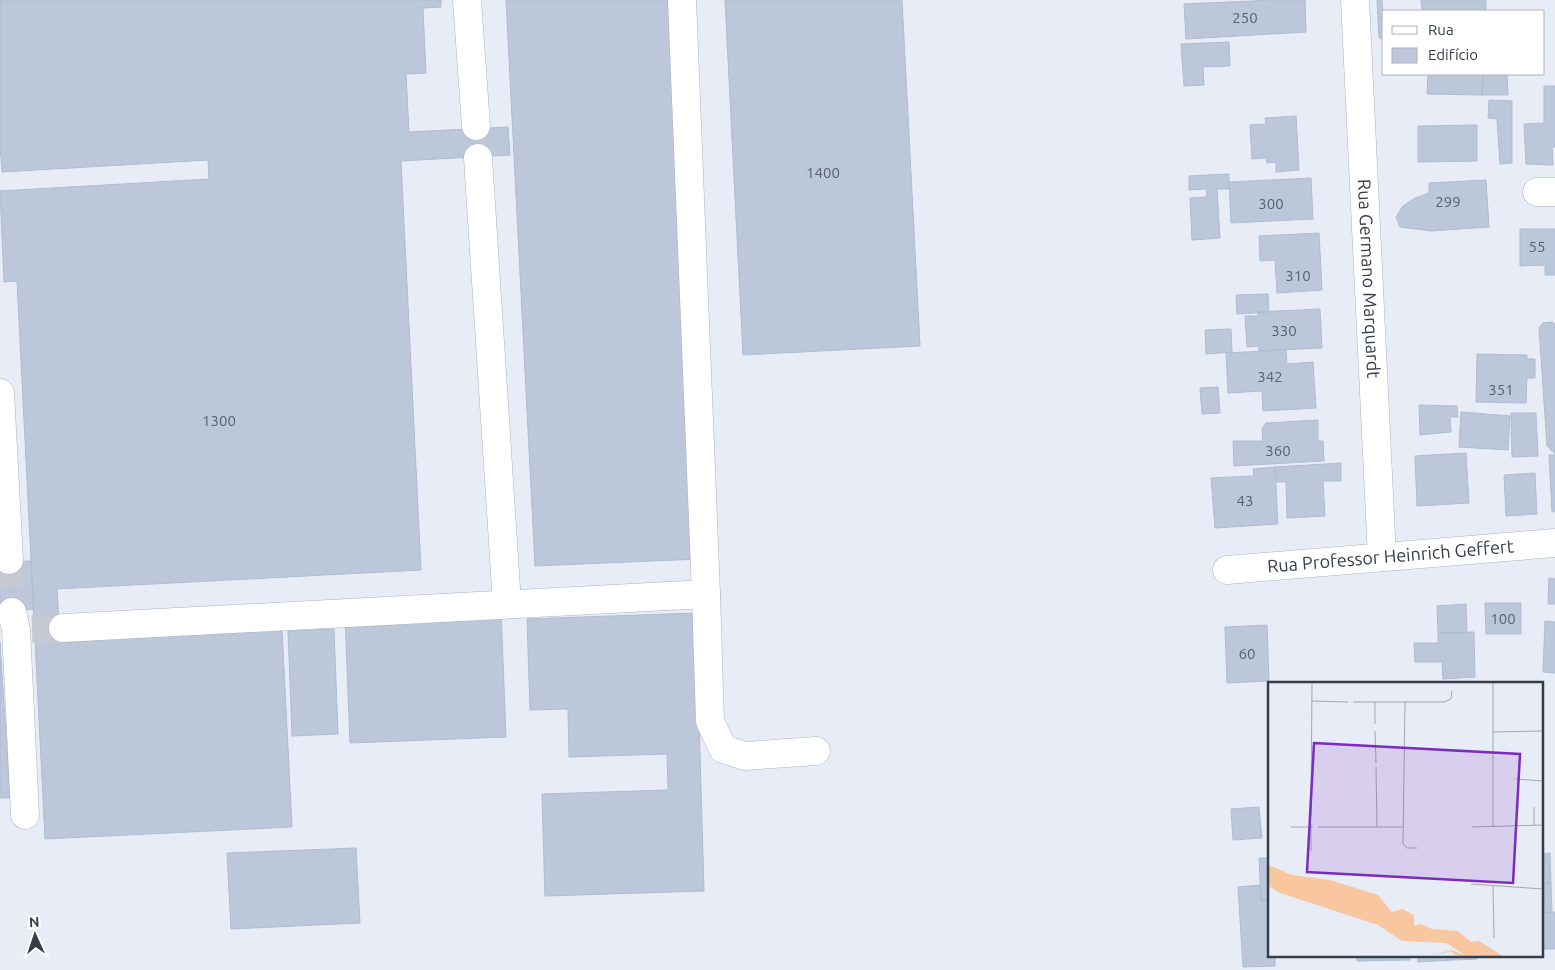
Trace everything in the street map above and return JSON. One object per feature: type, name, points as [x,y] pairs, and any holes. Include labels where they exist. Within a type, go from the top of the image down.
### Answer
[{"type":"street","points":[[468,0],[476,126]]},
{"type":"street","points":[[682,0],[710,721],[723,749],[745,756],[816,751]]},
{"type":"street","name":"Rua Germano Marquardt","points":[[1355,0],[1382,557]]},
{"type":"street","points":[[478,158],[508,604]]},
{"type":"street","points":[[0,393],[9,560]]},
{"type":"street","name":"Rua Professor Heinrich Geffert","points":[[1227,570],[1555,543]]},
{"type":"street","points":[[64,628],[706,594]]},
{"type":"street","points":[[15,626],[24,815]]},
{"type":"building","points":[[0,0],[441,0],[441,7],[423,8],[426,73],[406,74],[409,132],[508,127],[510,155],[401,161],[421,570],[57,589],[60,640],[282,629],[292,827],[45,839],[17,281],[4,282],[0,191],[209,179],[208,160],[2,172],[0,145]]},
{"type":"building","points":[[506,0],[675,0],[699,559],[535,566]]},
{"type":"building","points":[[725,0],[902,0],[920,346],[743,355]]},
{"type":"building","points":[[1305,0],[1306,32],[1186,39],[1184,4]]},
{"type":"building","points":[[1377,0],[1382,0],[1382,38],[1379,38]]},
{"type":"building","points":[[1421,0],[1486,0],[1486,10],[1422,10]]},
{"type":"building","points":[[1229,42],[1230,66],[1203,67],[1204,85],[1184,86],[1181,44]]},
{"type":"building","points":[[1428,75],[1483,75],[1482,95],[1427,94]]},
{"type":"building","points":[[1483,75],[1507,75],[1508,95],[1482,95]]},
{"type":"building","points":[[1544,86],[1555,86],[1555,147],[1552,147],[1553,165],[1526,164],[1524,124],[1544,123]]},
{"type":"building","points":[[1489,100],[1512,101],[1512,163],[1500,164],[1497,119],[1488,118]]},
{"type":"building","points":[[1296,116],[1299,170],[1276,172],[1276,162],[1267,163],[1266,158],[1252,159],[1250,125],[1266,124],[1265,118]]},
{"type":"building","points":[[1477,125],[1477,161],[1418,162],[1418,126]]},
{"type":"building","points":[[1229,174],[1229,189],[1217,189],[1220,238],[1192,240],[1190,198],[1207,197],[1206,189],[1189,190],[1189,176]]},
{"type":"building","points":[[1311,178],[1313,219],[1231,223],[1229,182]]},
{"type":"building","points":[[1486,180],[1489,227],[1431,231],[1400,227],[1396,217],[1403,206],[1415,198],[1429,193],[1429,183]]},
{"type":"building","points":[[1520,229],[1555,229],[1555,275],[1545,275],[1545,265],[1520,266]]},
{"type":"building","points":[[1319,233],[1322,290],[1277,293],[1275,260],[1260,261],[1259,236]]},
{"type":"building","points":[[1268,294],[1269,312],[1237,314],[1236,295]]},
{"type":"building","points":[[1320,309],[1322,348],[1259,351],[1259,346],[1247,347],[1245,316],[1258,316],[1257,312]]},
{"type":"building","points":[[1553,322],[1555,324],[1555,454],[1547,446],[1539,328],[1543,323]]},
{"type":"building","points":[[1231,329],[1232,352],[1206,354],[1205,330]]},
{"type":"building","points":[[1286,350],[1287,364],[1313,362],[1316,408],[1263,411],[1262,391],[1228,393],[1226,353]]},
{"type":"building","points":[[1477,354],[1527,355],[1527,359],[1535,359],[1535,378],[1527,378],[1526,403],[1476,402]]},
{"type":"building","points":[[1218,387],[1220,413],[1202,414],[1200,388]]},
{"type":"building","points":[[1419,405],[1457,406],[1458,417],[1450,417],[1451,432],[1420,435]]},
{"type":"building","points":[[1461,412],[1510,416],[1508,450],[1459,447]]},
{"type":"building","points":[[1511,413],[1536,413],[1538,456],[1512,457]]},
{"type":"building","points":[[1318,420],[1318,441],[1323,441],[1324,461],[1234,466],[1233,441],[1263,441],[1262,429],[1266,423]]},
{"type":"building","points":[[1466,453],[1469,503],[1417,506],[1415,456]]},
{"type":"building","points":[[1549,455],[1555,455],[1555,511],[1552,512]]},
{"type":"building","points":[[1341,463],[1341,481],[1323,481],[1325,516],[1287,518],[1286,482],[1276,482],[1275,467]]},
{"type":"building","points":[[1275,467],[1278,524],[1215,528],[1211,478],[1254,476],[1253,469]]},
{"type":"building","points":[[1535,473],[1537,514],[1506,516],[1504,475]]},
{"type":"building","points":[[31,561],[34,609],[0,611],[0,562]]},
{"type":"building","points":[[1549,578],[1555,579],[1555,604],[1548,604]]},
{"type":"building","points":[[1485,603],[1521,603],[1521,634],[1486,634]]},
{"type":"building","points":[[1466,604],[1467,633],[1438,633],[1437,606]]},
{"type":"building","points":[[501,610],[506,737],[350,743],[345,616]]},
{"type":"building","points":[[696,613],[704,891],[545,896],[542,794],[668,790],[667,754],[569,757],[568,709],[530,710],[527,619]]},
{"type":"building","points":[[1545,621],[1555,622],[1555,673],[1543,672]]},
{"type":"building","points":[[1267,625],[1269,681],[1227,683],[1225,627]]},
{"type":"building","points":[[334,629],[338,734],[292,736],[288,631]]},
{"type":"building","points":[[1474,632],[1475,677],[1443,679],[1442,662],[1415,662],[1414,643],[1438,643],[1438,633]]},
{"type":"building","points":[[0,642],[10,798],[0,798]]},
{"type":"building","points":[[1259,807],[1262,838],[1233,840],[1231,809]]},
{"type":"building","points":[[356,848],[360,923],[231,929],[227,853]]},
{"type":"building","points":[[1550,853],[1551,883],[1542,884],[1542,854]]},
{"type":"building","points":[[1259,858],[1268,858],[1268,904],[1267,900],[1261,900]]},
{"type":"building","points":[[1551,883],[1552,913],[1542,913],[1542,884]]},
{"type":"building","points":[[1260,885],[1261,900],[1267,900],[1268,904],[1268,958],[1275,958],[1275,966],[1243,967],[1238,887]]},
{"type":"building","points":[[1555,912],[1555,949],[1542,949],[1542,913]]},
{"type":"building","points":[[1357,958],[1410,958],[1410,960],[1357,961]]},
{"type":"building","points":[[1417,958],[1454,958],[1454,960],[1418,962]]},
{"type":"building","points":[[1454,958],[1477,958],[1477,959],[1454,960]]},
{"type":"tunnel","points":[[9,560],[12,612]]},
{"type":"tunnel","points":[[32,629],[63,628]]}]
